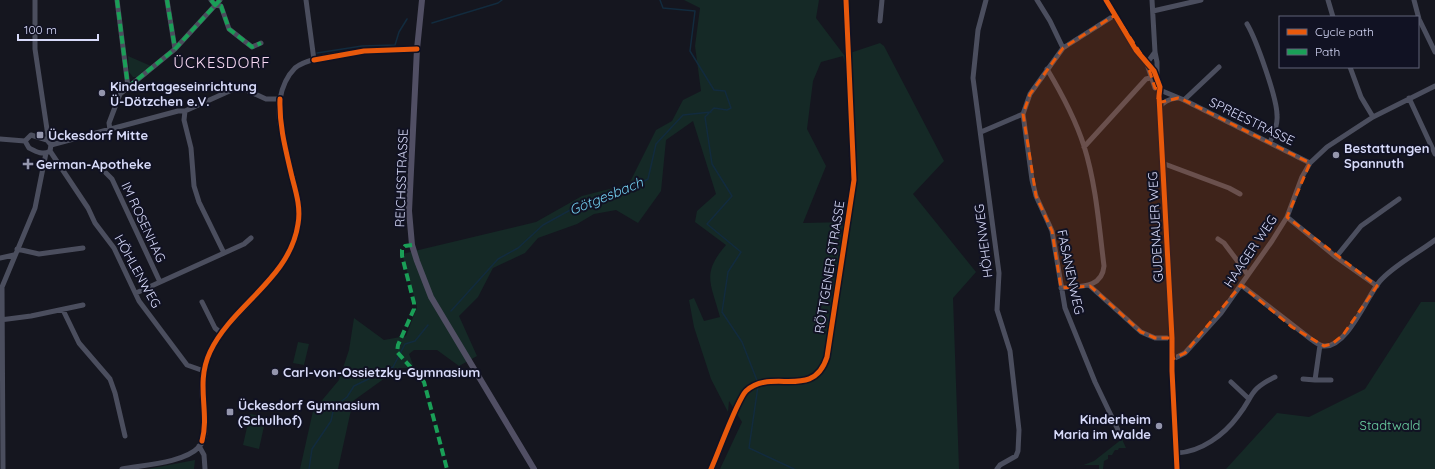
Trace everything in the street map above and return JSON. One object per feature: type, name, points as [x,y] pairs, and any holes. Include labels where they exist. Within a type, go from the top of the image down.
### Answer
[{"type":"main road","name":"REICHSSTRASSE","points":[[422,0],[417,49],[409,211],[410,233],[416,261],[426,287],[441,315],[534,469]]},
{"type":"street","points":[[35,0],[35,49],[48,136],[47,140]]},
{"type":"street","points":[[117,0],[128,87]]},
{"type":"street","points":[[167,0],[175,49]]},
{"type":"street","points":[[211,0],[215,5],[221,6],[229,29],[252,47],[261,43]]},
{"type":"street","points":[[110,130],[109,122],[120,94],[175,49],[220,0]]},
{"type":"street","points":[[306,0],[314,60]]},
{"type":"street","name":"RÖTTGENER STRASSE","points":[[711,469],[741,399],[746,391],[755,385],[762,383],[797,382],[808,380],[818,375],[824,367],[827,357],[854,180],[846,0]]},
{"type":"street","points":[[880,21],[882,0]]},
{"type":"street","name":"HÖHENWEG","points":[[986,0],[978,30],[973,72],[999,273],[998,310],[1010,351],[1018,430],[1018,451],[1016,456],[1000,465],[997,469]]},
{"type":"street","points":[[1037,0],[1050,21],[1063,48]]},
{"type":"street","name":"GUDENAUER WEG","points":[[1106,0],[1136,50],[1157,78],[1160,90],[1159,108],[1172,338],[1177,469]]},
{"type":"street","points":[[1084,147],[1146,79],[1157,78],[1158,62],[1155,52],[1152,0]]},
{"type":"street","points":[[1153,11],[1201,0]]},
{"type":"street","points":[[1328,0],[1333,16]]},
{"type":"street","points":[[1414,0],[1419,16]]},
{"type":"street","points":[[981,132],[1023,114],[1030,94],[1063,48],[1115,15]]},
{"type":"street","points":[[1419,16],[1423,29],[1435,52]]},
{"type":"street","points":[[1247,24],[1254,35],[1276,109],[1276,125],[1270,142]]},
{"type":"street","points":[[122,469],[175,460],[193,452],[200,446],[205,428],[202,401],[204,371],[209,354],[221,333],[273,275],[287,255],[296,233],[298,206],[280,118],[280,99],[290,73],[303,63],[314,60],[364,51],[417,49]]},
{"type":"street","points":[[1147,63],[1155,52]]},
{"type":"street","name":"GUDENAUER WEG","points":[[1147,63],[1155,88],[1160,90]]},
{"type":"street","name":"SPREESTRASSE","points":[[1184,100],[1219,67]]},
{"type":"street","points":[[1350,68],[1361,97],[1373,117]]},
{"type":"street","points":[[1047,69],[1064,97],[1084,147],[1095,192],[1104,266],[1101,278],[1090,286],[1061,288]]},
{"type":"street","name":"HAAGER WEG","points":[[1173,359],[1185,353],[1221,313],[1248,275],[1287,218],[1302,177],[1310,163],[1327,147],[1373,117],[1435,86]]},
{"type":"street","points":[[51,145],[110,130],[178,110],[185,111],[238,88],[247,90],[266,99],[280,99]]},
{"type":"street","name":"SPREESTRASSE","points":[[1160,90],[1184,100],[1310,163]]},
{"type":"street","points":[[1159,108],[1161,104],[1167,100],[1178,98]]},
{"type":"street","points":[[1409,98],[1435,154]]},
{"type":"street","points":[[185,111],[184,120],[191,148],[194,186],[198,202],[224,253]]},
{"type":"street","name":"FASANENWEG","points":[[1023,114],[1032,180],[1036,196],[1052,231],[1065,308],[1102,400],[1118,430]]},
{"type":"street","points":[[26,141],[27,137],[31,135],[47,140],[51,145]]},
{"type":"street","points":[[0,140],[26,141]]},
{"type":"street","points":[[26,141],[29,148],[48,152]]},
{"type":"street","points":[[2,468],[2,287],[14,255],[35,208],[51,145]]},
{"type":"street","name":"HÖHLENWEG","points":[[48,152],[88,208],[96,223],[114,248],[140,302],[187,365],[204,371]]},
{"type":"street","points":[[1162,163],[1229,188],[1240,194]]},
{"type":"street","name":"IM ROSENHAG","points":[[106,173],[112,179],[160,282]]},
{"type":"street","points":[[1336,257],[1361,226],[1399,199]]},
{"type":"street","points":[[1287,218],[1336,257],[1377,286]]},
{"type":"street","points":[[136,293],[244,244],[251,238]]},
{"type":"street","points":[[1218,239],[1224,243],[1248,275]]},
{"type":"street","points":[[1241,285],[1287,322],[1320,345],[1332,344],[1343,335],[1366,305],[1377,286],[1395,268],[1435,240]]},
{"type":"street","points":[[17,249],[39,254],[83,248]]},
{"type":"street","points":[[0,258],[14,255]]},
{"type":"street","points":[[1090,286],[1142,332],[1155,338],[1172,338]]},
{"type":"street","points":[[202,302],[215,328],[221,333]]},
{"type":"street","points":[[1,320],[83,306]]},
{"type":"street","points":[[63,310],[79,343],[110,379],[115,393],[125,436]]},
{"type":"street","points":[[1315,380],[1320,345]]},
{"type":"street","points":[[1177,453],[1185,453],[1200,448],[1217,437],[1239,416],[1248,398],[1259,386],[1275,377]]},
{"type":"street","points":[[1303,379],[1331,380]]},
{"type":"street","points":[[1230,382],[1248,398]]},
{"type":"street","points":[[200,446],[204,455],[205,469]]},
{"type":"highlighted area","points":[[1115,15],[1147,63],[1155,88],[1160,90],[1157,103],[1178,98],[1184,100],[1310,163],[1287,217],[1377,286],[1343,335],[1332,344],[1324,346],[1292,327],[1241,285],[1185,353],[1173,359],[1172,338],[1155,338],[1141,332],[1090,286],[1061,288],[1052,231],[1036,196],[1023,114],[1030,94],[1063,48]]},
{"type":"green space","points":[[684,0],[819,0],[816,18],[844,55],[880,43],[884,46],[944,161],[913,194],[976,272],[953,298],[959,469],[720,469],[742,422],[729,401],[728,412],[711,379],[694,327],[689,300],[694,298],[704,321],[720,317],[710,279],[713,264],[726,245],[695,222],[697,211],[716,194],[693,121],[666,140],[661,191],[638,223],[616,210],[594,214],[577,224],[538,238],[525,253],[493,268],[478,297],[459,316],[477,356],[459,366],[437,350],[414,350],[409,354],[413,365],[409,368],[399,368],[353,401],[338,469],[300,469],[313,411],[339,380],[349,350],[354,318],[384,340],[406,336],[417,307],[402,254],[536,222],[582,196],[629,184],[656,130],[672,121],[683,100],[701,91],[695,46],[700,8]],"holes":[[[843,56],[851,86],[856,178],[849,222],[803,223],[826,166],[807,129],[813,81],[821,62]]]},
{"type":"green space","points":[[128,56],[151,66],[138,77],[133,77],[129,72]]},
{"type":"green space","name":"Stadtwald","points":[[1421,302],[1435,302],[1435,469],[1226,469],[1277,413],[1309,417],[1365,389]]},
{"type":"green space","points":[[298,342],[309,344],[304,365],[293,363]]},
{"type":"green space","points":[[250,414],[266,417],[259,449],[243,445]]},
{"type":"green space","points":[[1122,439],[1126,448],[1119,448],[1118,450],[1115,450],[1112,455],[1108,455],[1108,459],[1104,461],[1103,469],[1099,469],[1099,465],[1084,465],[1073,469],[1094,461]]},
{"type":"green space","points":[[195,460],[194,469],[148,469]]},
{"type":"waterway","points":[[432,23],[498,3],[502,0]]},
{"type":"waterway","points":[[660,0],[663,8],[695,11],[690,51],[714,90],[725,91],[731,108],[727,110],[714,108],[705,117],[712,164],[732,196],[707,224],[741,252],[728,272],[722,312],[742,342],[758,383]]},
{"type":"waterway","points":[[317,53],[362,46],[395,45],[399,32],[407,19]]},
{"type":"waterway","name":"Götgesbach","points":[[451,311],[498,259],[518,248],[543,225],[583,203],[633,187],[648,179],[656,144],[683,115],[711,112]]},
{"type":"waterway","name":"Götgesbach","points":[[309,469],[312,449],[331,421],[334,407],[347,397],[354,386],[393,367],[405,344],[415,341],[428,325]]},
{"type":"waterway","points":[[758,386],[749,448],[794,469]]},
{"type":"marked path","points":[[117,0],[128,87]]},
{"type":"marked path","points":[[167,0],[175,49]]},
{"type":"marked path","points":[[211,0],[215,5],[221,6],[229,29],[252,47],[261,43]]},
{"type":"marked path","points":[[128,87],[175,49],[220,0]]},
{"type":"marked path","points":[[412,245],[405,246],[402,250],[402,256],[414,303],[414,309],[398,345],[397,352],[424,382],[447,469]]},
{"type":"cycle path","points":[[711,469],[733,416],[742,396],[746,391],[756,384],[779,381],[802,381],[812,378],[821,370],[827,357],[854,180],[846,0]]},
{"type":"cycle path","points":[[1106,0],[1136,50],[1154,71],[1160,87],[1159,96],[1172,338],[1172,371],[1177,469]]},
{"type":"cycle path","points":[[314,60],[364,51],[417,49]]},
{"type":"cycle path","points":[[202,441],[205,419],[203,387],[204,375],[210,352],[220,335],[232,320],[284,261],[293,243],[298,224],[298,200],[283,138],[280,99]]},
{"type":"place","name":"Kindertageseinrichtung Ü-Dötzchen e.V.","points":[[102,93]]},
{"type":"place","name":"Ückesdorf Mitte","points":[[40,135]]},
{"type":"place","name":"Bestattungen Spannuth","points":[[1336,155]]},
{"type":"place","name":"German-Apotheke","points":[[28,164]]},
{"type":"place","name":"Carl-von-Ossietzky-Gymnasium","points":[[275,372]]},
{"type":"place","name":"Ückesdorf Gymnasium (Schulhof)","points":[[230,412]]},
{"type":"place","name":"Kinderheim Maria im Walde","points":[[1159,426]]},
{"type":"district","name":"ÜCKESDORF","points":[[222,63]]}]
